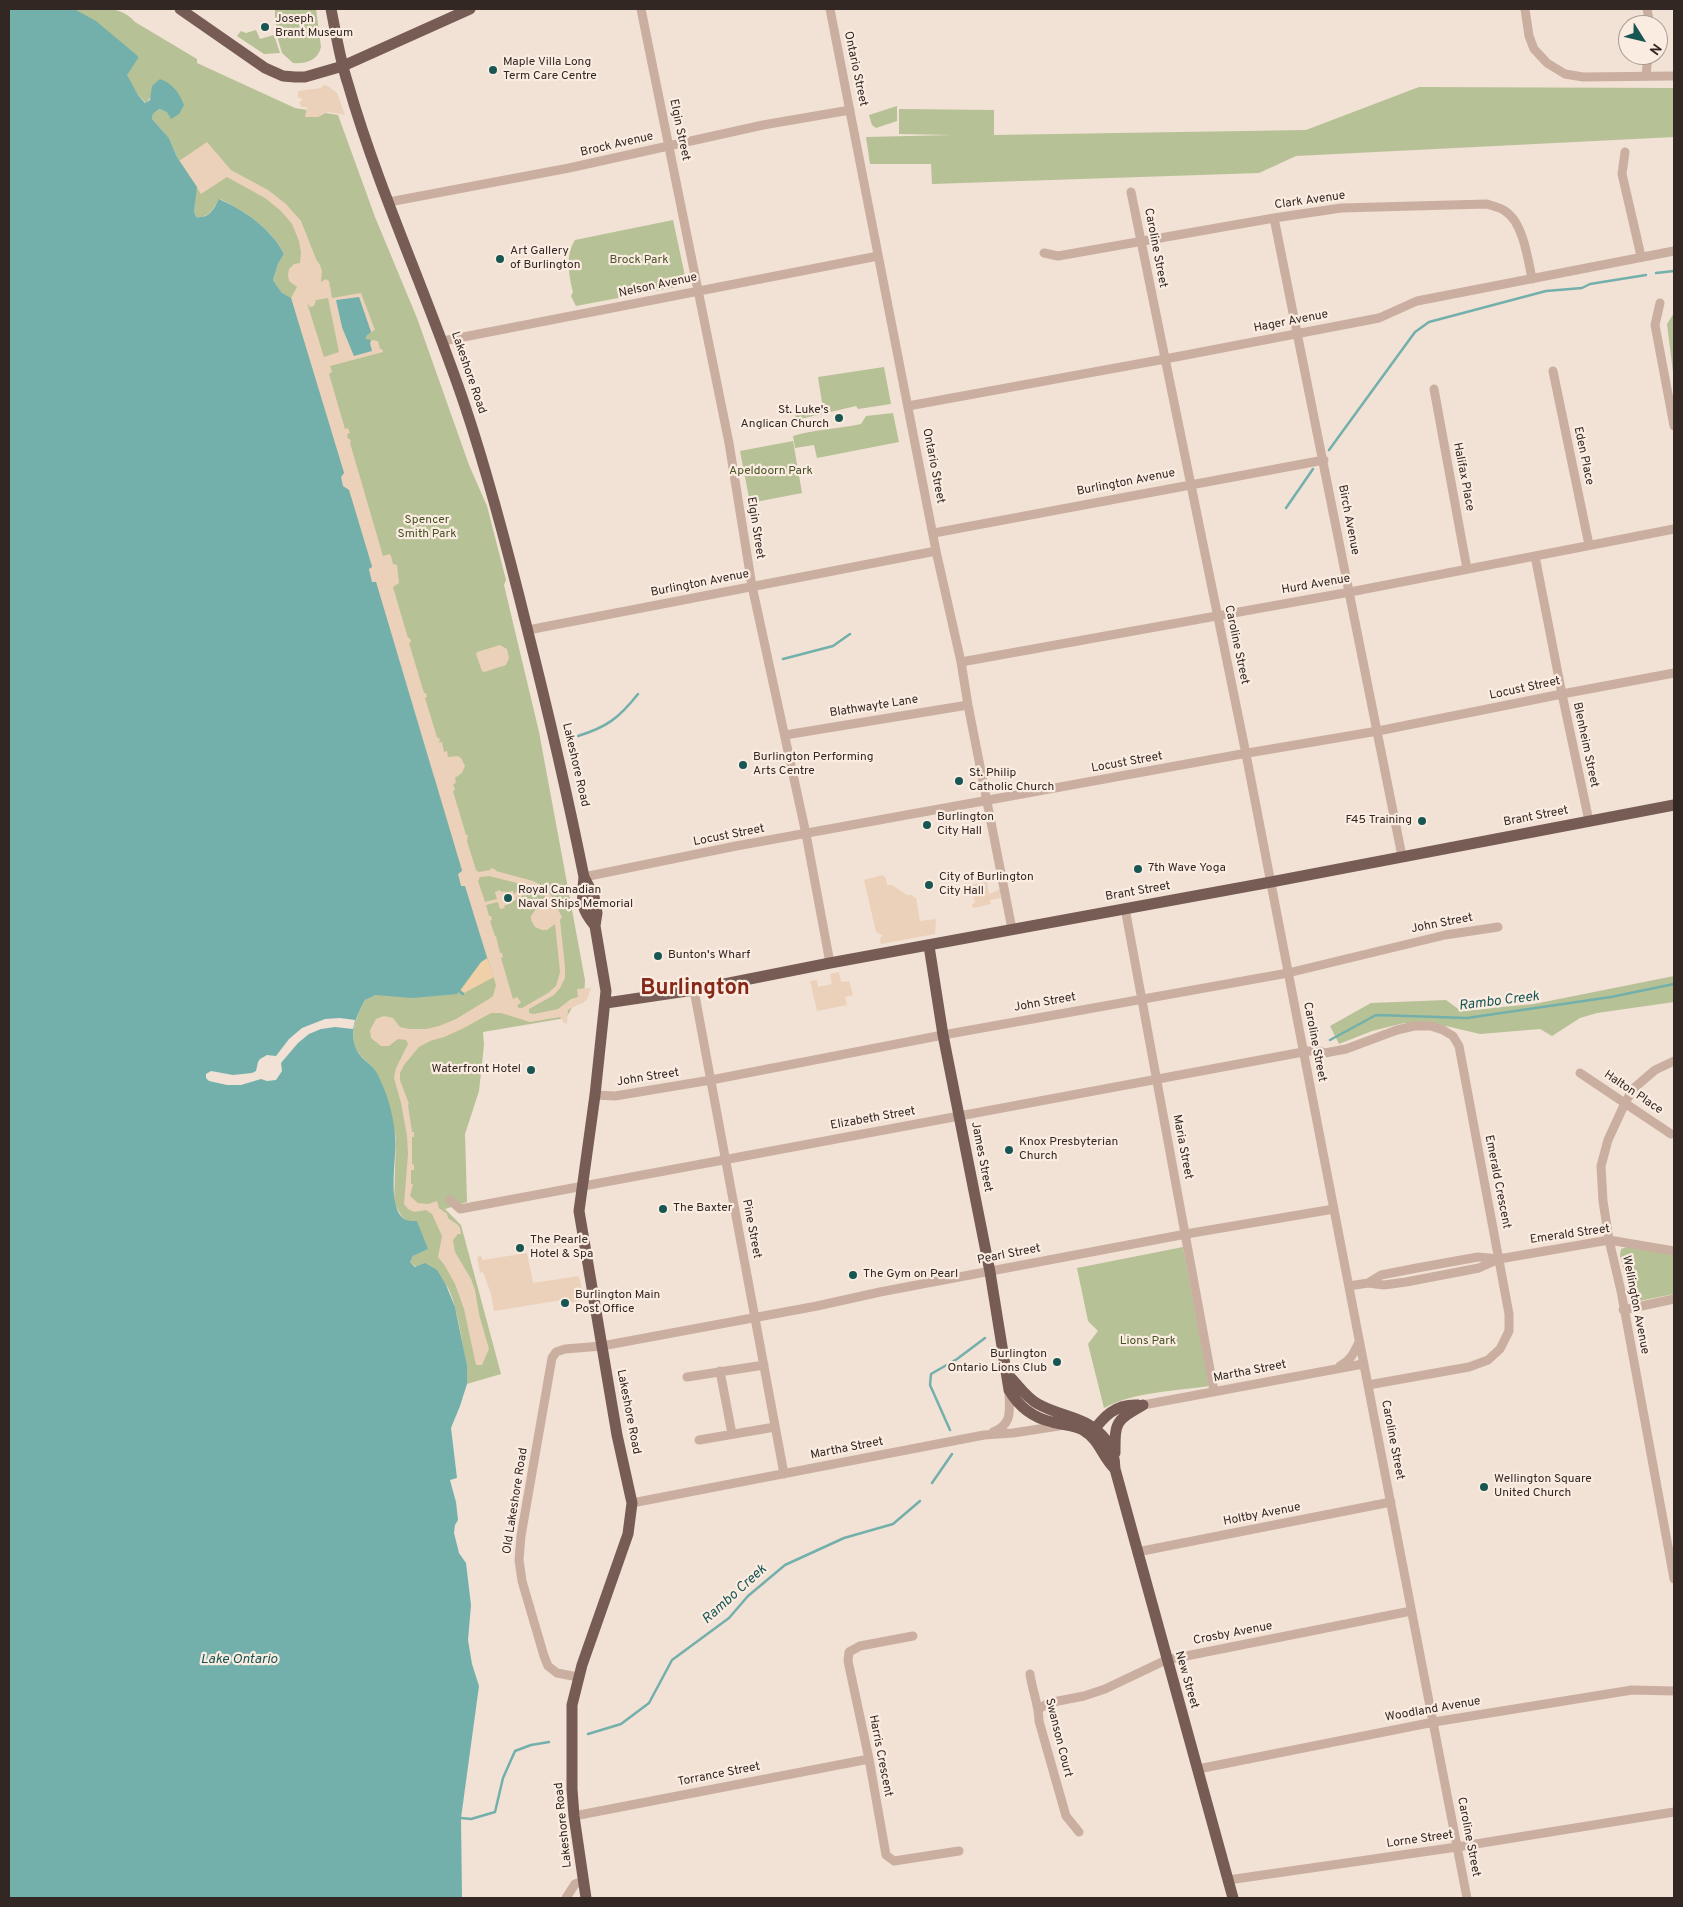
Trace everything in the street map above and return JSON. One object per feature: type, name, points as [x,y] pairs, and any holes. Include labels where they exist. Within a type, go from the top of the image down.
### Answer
[{"type":"main road","points":[[180,9],[265,68],[283,76],[305,77],[343,66],[470,9]]},
{"type":"main road","name":"Lakeshore Road","points":[[331,9],[343,66],[361,127],[443,340],[500,519],[565,782],[584,877],[594,896],[597,913],[595,926],[605,981],[606,1004],[579,1211],[617,1435],[632,1503],[628,1534],[578,1677],[572,1705],[572,1789],[586,1898]]},
{"type":"main road","name":"Brant Street","points":[[606,1004],[694,990],[830,962],[928,946],[1674,805]]},
{"type":"main road","name":"James Street","points":[[928,946],[943,1035],[990,1272],[1009,1390]]},
{"type":"main road","points":[[1007,1374],[1034,1401],[1047,1408],[1086,1422],[1092,1431]]},
{"type":"main road","points":[[1009,1390],[1020,1405],[1031,1414],[1045,1420],[1092,1431]]},
{"type":"main road","points":[[1092,1431],[1105,1415],[1118,1408],[1131,1404],[1143,1405]]},
{"type":"main road","points":[[1115,1463],[1115,1432],[1117,1425],[1127,1413],[1143,1405]]},
{"type":"main road","name":"New Street","points":[[1092,1431],[1109,1444],[1115,1463],[1166,1660],[1233,1898]]},
{"type":"street","name":"Elgin Street","points":[[642,9],[729,443],[752,586],[806,834],[830,962]]},
{"type":"street","name":"Ontario Street","points":[[830,9],[936,551],[961,662],[1012,929]]},
{"type":"street","points":[[1525,9],[1529,36],[1534,49],[1547,63],[1565,74],[1582,77],[1674,76]]},
{"type":"street","points":[[1646,76],[1647,65]]},
{"type":"street","name":"Brock Avenue","points":[[389,202],[569,168],[670,145],[850,110]]},
{"type":"street","points":[[1625,152],[1622,174],[1641,256]]},
{"type":"street","name":"Caroline Street","points":[[1131,192],[1246,754],[1467,1898]]},
{"type":"street","name":"Clark Avenue","points":[[1044,254],[1058,256],[1341,208],[1487,204],[1505,211],[1516,222],[1524,243],[1532,279]]},
{"type":"street","name":"Birch Avenue","points":[[1274,218],[1402,856]]},
{"type":"street","name":"Hager Avenue","points":[[908,406],[1379,318],[1417,301],[1674,251]]},
{"type":"street","name":"Nelson Avenue","points":[[443,340],[878,256]]},
{"type":"street","points":[[1660,303],[1655,325],[1674,426]]},
{"type":"street","name":"Eden Place","points":[[1553,371],[1589,546]]},
{"type":"street","name":"Halifax Place","points":[[1434,388],[1468,569]]},
{"type":"street","name":"Burlington Avenue","points":[[934,533],[1324,460]]},
{"type":"street","name":"Hurd Avenue","points":[[961,662],[1350,592],[1674,529]]},
{"type":"street","name":"Burlington Avenue","points":[[528,630],[936,551]]},
{"type":"street","name":"Blenheim Street","points":[[1535,556],[1589,821]]},
{"type":"street","name":"Locust Street","points":[[584,877],[806,834],[1246,754],[1378,732],[1674,673]]},
{"type":"street","name":"Blathwayte Lane","points":[[785,735],[968,704]]},
{"type":"street","name":"Maria Street","points":[[1125,908],[1214,1391]]},
{"type":"street","name":"John Street","points":[[595,1095],[615,1096],[711,1080],[1142,998],[1288,973],[1445,935],[1498,927]]},
{"type":"street","name":"Pine Street","points":[[694,990],[784,1474]]},
{"type":"street","name":"Emerald Crescent","points":[[1303,1052],[1316,1050],[1325,1053],[1346,1049],[1397,1030],[1414,1026],[1431,1026],[1443,1030],[1453,1036],[1459,1046],[1509,1314],[1509,1331],[1500,1348],[1488,1360],[1469,1367],[1368,1385]]},
{"type":"street","name":"Elizabeth Street","points":[[450,1200],[460,1209],[1303,1052]]},
{"type":"street","name":"Wellington Avenue","points":[[1674,1061],[1655,1070],[1633,1089],[1624,1103],[1608,1140],[1601,1166],[1603,1201],[1609,1240],[1674,1579]]},
{"type":"street","name":"Halton Place","points":[[1580,1073],[1671,1134]]},
{"type":"street","name":"Pearl Street","points":[[602,1346],[1186,1234],[1334,1210]]},
{"type":"street","name":"Emerald Street","points":[[1349,1286],[1368,1283],[1384,1285],[1406,1282],[1479,1268],[1499,1259],[1609,1240],[1674,1251]]},
{"type":"street","points":[[1623,1310],[1674,1299]]},
{"type":"street","points":[[1335,1368],[1347,1362],[1354,1355],[1359,1342]]},
{"type":"street","name":"Old Lakeshore Road","points":[[578,1677],[557,1673],[548,1666],[524,1594],[519,1560],[521,1536],[552,1358],[556,1352],[561,1350],[602,1346]]},
{"type":"street","name":"Martha Street","points":[[1143,1405],[1363,1364]]},
{"type":"street","points":[[687,1377],[764,1365]]},
{"type":"street","points":[[720,1371],[732,1434]]},
{"type":"street","points":[[984,1435],[1001,1429],[1007,1424],[1009,1390]]},
{"type":"street","name":"Martha Street","points":[[632,1503],[984,1435],[1068,1425]]},
{"type":"street","points":[[699,1440],[775,1427]]},
{"type":"street","name":"Holtby Avenue","points":[[1137,1552],[1391,1502]]},
{"type":"street","name":"Crosby Avenue","points":[[1039,1709],[1048,1703],[1084,1696],[1105,1689],[1166,1660],[1411,1611]]},
{"type":"street","name":"Harris Crescent","points":[[913,1636],[860,1646],[849,1652],[848,1661],[869,1759],[886,1855],[889,1859],[900,1861],[959,1851]]},
{"type":"street","name":"Swanson Court","points":[[1030,1674],[1032,1690],[1039,1709],[1038,1720],[1066,1816],[1079,1832]]},
{"type":"street","name":"Woodland Avenue","points":[[1198,1769],[1434,1722],[1632,1690],[1674,1691]]},
{"type":"street","name":"Torrance Street","points":[[574,1816],[869,1759]]},
{"type":"street","name":"Lorne Street","points":[[1228,1880],[1457,1847],[1674,1812]]},
{"type":"street","points":[[566,1898],[575,1884],[583,1881]]},
{"type":"green space","name":"Spencer Smith Park","points":[[99,8],[122,12],[135,22],[197,59],[197,63],[295,108],[338,115],[375,217],[417,318],[469,465],[487,506],[506,580],[504,585],[539,732],[585,980],[584,1002],[573,1006],[566,1018],[483,1032],[484,1045],[479,1091],[465,1134],[467,1202],[445,1209],[461,1225],[501,1374],[467,1384],[461,1333],[450,1292],[443,1282],[410,1262],[413,1256],[427,1249],[417,1221],[407,1221],[402,1217],[394,1203],[396,1137],[376,1072],[360,1055],[354,1041],[354,1027],[365,1000],[376,995],[384,995],[434,777],[397,653],[282,293],[273,280],[278,264],[284,254],[279,245],[257,222],[239,209],[220,199],[207,215],[196,217],[194,211],[196,187],[177,157],[169,138],[152,119],[153,114],[159,109],[164,111],[155,92],[146,103],[138,95],[126,75],[139,57],[74,9]]},
{"type":"green space","points":[[275,9],[316,9],[321,47],[317,56],[310,61],[293,63],[282,53],[275,29],[277,28]]},
{"type":"green space","points":[[256,30],[260,39],[274,35],[280,53],[264,54],[237,36],[241,31],[246,33]]},
{"type":"green space","points":[[1419,87],[1674,88],[1674,137],[1296,156],[1259,173],[932,184],[931,164],[870,164],[866,137],[954,135],[899,134],[899,109],[994,110],[994,135],[1306,130]]},
{"type":"green space","points":[[897,106],[897,121],[876,128],[872,125],[869,115]]},
{"type":"green space","name":"Brock Park","points":[[673,220],[685,276],[675,279],[676,287],[576,306],[571,296],[573,292],[569,266],[570,252],[575,240]]},
{"type":"green space","points":[[1674,313],[1674,380],[1667,324]]},
{"type":"green space","points":[[884,367],[891,404],[858,409],[856,406],[796,420],[795,414],[823,409],[818,377]]},
{"type":"green space","points":[[893,413],[899,442],[817,458],[814,445],[795,448],[793,436],[861,424],[866,416]]},
{"type":"green space","name":"Apeldoorn Park","points":[[793,441],[802,493],[750,503],[740,451]]},
{"type":"green space","points":[[1674,976],[1674,1002],[1597,1013],[1580,1018],[1552,1036],[1540,1029],[1480,1034],[1446,1026],[1404,1023],[1372,1031],[1339,1044],[1330,1026],[1371,1003],[1446,1000],[1461,1011],[1534,1004]]},
{"type":"green space","name":"Lions Park","points":[[1183,1247],[1209,1386],[1141,1395],[1104,1408],[1088,1344],[1098,1331],[1088,1321],[1077,1268]]},
{"type":"green space","points":[[1627,1247],[1674,1255],[1674,1294],[1634,1302],[1631,1300],[1620,1255],[1621,1249]]},
{"type":"sand","points":[[487,958],[494,977],[464,993],[461,990],[481,962]]},
{"type":"shaded area","points":[[323,85],[328,86],[337,93],[345,115],[328,112],[318,117],[305,117],[307,107],[301,107],[299,102],[303,100],[298,97],[298,91],[321,88]]},
{"type":"shaded area","points":[[207,142],[231,170],[268,190],[286,204],[301,221],[322,271],[321,282],[326,279],[329,281],[332,298],[361,293],[375,330],[371,332],[359,297],[342,327],[354,356],[371,340],[378,341],[383,352],[330,366],[332,372],[329,374],[345,429],[348,428],[350,433],[347,434],[348,439],[351,442],[383,556],[389,554],[393,564],[397,565],[399,583],[393,587],[408,638],[410,638],[411,642],[409,643],[424,693],[426,693],[427,697],[425,698],[437,737],[440,739],[439,743],[442,742],[444,752],[447,751],[448,757],[458,756],[465,766],[462,773],[455,778],[456,783],[453,784],[455,790],[453,791],[466,835],[468,835],[467,841],[476,870],[479,872],[490,870],[491,868],[533,881],[545,887],[553,898],[557,897],[558,902],[555,904],[562,917],[560,920],[565,978],[554,995],[529,1009],[529,1013],[534,1014],[558,1009],[571,999],[578,997],[577,989],[591,988],[587,1000],[568,1010],[567,1024],[560,1017],[530,1022],[501,1013],[491,1013],[462,1029],[419,1047],[400,1073],[400,1080],[409,1104],[412,1132],[414,1132],[414,1137],[412,1137],[412,1164],[414,1165],[414,1170],[411,1170],[411,1184],[413,1184],[410,1196],[418,1203],[428,1204],[437,1201],[439,1208],[460,1228],[461,1234],[458,1234],[453,1240],[455,1252],[471,1279],[475,1290],[479,1314],[489,1349],[482,1365],[476,1365],[464,1309],[455,1284],[438,1257],[442,1236],[432,1214],[426,1210],[414,1212],[404,1204],[408,1154],[407,1136],[394,1078],[396,1068],[408,1044],[406,1040],[398,1039],[389,1046],[381,1046],[371,1038],[370,1030],[376,1019],[384,1016],[393,1018],[400,1027],[409,1029],[426,1029],[439,1026],[456,1019],[489,999],[493,996],[496,985],[465,887],[461,886],[458,874],[462,870],[376,582],[372,582],[369,569],[372,566],[349,490],[343,487],[341,476],[344,473],[291,298],[297,287],[289,281],[288,275],[289,269],[294,264],[300,263],[299,241],[292,224],[281,211],[265,198],[227,177],[201,194],[179,161]],"holes":[[[328,298],[339,352],[324,357],[307,303],[310,307],[314,306],[316,300]],[[489,876],[517,883],[519,890],[514,894],[513,891],[505,893],[505,891],[501,892],[500,890],[495,892],[497,899],[485,902],[478,881],[480,877]],[[526,886],[542,892],[547,900],[550,907],[536,909],[531,916],[531,920],[535,927],[542,930],[547,930],[555,924],[560,972],[556,986],[548,993],[519,1008],[517,1006],[521,1002],[517,997],[513,999],[501,958],[503,957],[502,953],[500,953],[490,921],[492,920],[491,916],[489,916],[486,905],[498,902],[500,909],[505,908],[504,906],[508,903],[523,895],[525,891],[523,891],[523,887]]]},
{"type":"shaded area","points":[[500,645],[507,649],[509,658],[506,665],[482,671],[477,652]]},
{"type":"shaded area","points":[[882,875],[886,878],[887,885],[892,885],[907,895],[916,898],[920,921],[936,919],[935,934],[881,944],[882,935],[876,932],[864,880]]},
{"type":"shaded area","points":[[987,882],[989,894],[1000,889],[1001,898],[990,900],[991,904],[973,908],[972,904],[975,903],[971,885]]},
{"type":"shaded area","points":[[839,972],[841,982],[849,981],[853,995],[845,997],[847,1005],[817,1011],[810,981],[817,980],[818,987],[832,984],[830,974]]},
{"type":"shaded area","points":[[527,1253],[533,1283],[579,1276],[583,1294],[581,1301],[569,1303],[568,1299],[494,1311],[491,1294],[483,1272],[480,1273],[477,1257],[481,1256],[483,1260]]},
{"type":"water","name":"Lake Ontario","points":[[9,9],[74,9],[96,21],[139,57],[127,75],[138,95],[145,103],[150,100],[152,86],[160,79],[172,86],[178,92],[184,105],[179,114],[171,119],[167,112],[159,109],[153,114],[152,119],[169,138],[177,157],[197,187],[194,211],[196,217],[208,215],[219,199],[256,221],[272,236],[284,254],[278,264],[273,280],[282,293],[291,298],[344,473],[341,477],[343,486],[349,490],[372,567],[369,569],[372,582],[376,582],[462,871],[458,874],[461,886],[465,886],[487,958],[481,962],[457,994],[412,998],[376,995],[365,1000],[356,1020],[353,1033],[355,1047],[377,1073],[391,1111],[395,1144],[394,1194],[396,1205],[400,1214],[406,1220],[417,1221],[428,1249],[413,1256],[410,1262],[415,1267],[425,1263],[437,1270],[446,1285],[455,1307],[467,1366],[467,1384],[451,1428],[457,1478],[450,1480],[456,1502],[458,1520],[454,1533],[459,1553],[466,1563],[471,1605],[468,1640],[472,1664],[479,1686],[461,1818],[462,1898],[9,1898]]},
{"type":"water","points":[[359,297],[371,332],[366,336],[366,339],[371,340],[372,351],[354,356],[342,327],[336,300]]},
{"type":"pier","points":[[325,1019],[355,1020],[353,1029],[335,1027],[321,1029],[309,1034],[298,1043],[281,1063],[282,1071],[276,1080],[267,1081],[261,1079],[241,1085],[227,1085],[209,1081],[206,1078],[206,1074],[211,1071],[233,1075],[252,1073],[256,1071],[260,1059],[267,1055],[276,1056],[289,1039],[302,1028]]},
{"type":"waterway","points":[[1656,273],[1674,271]]},
{"type":"waterway","points":[[1329,450],[1415,332],[1429,322],[1546,291],[1582,288],[1590,284],[1646,275]]},
{"type":"waterway","points":[[1286,508],[1313,469]]},
{"type":"waterway","points":[[783,659],[833,646],[850,634]]},
{"type":"waterway","points":[[578,736],[612,721],[638,694]]},
{"type":"waterway","name":"Rambo Creek","points":[[1330,1040],[1376,1015],[1467,1018],[1611,997],[1674,984]]},
{"type":"waterway","points":[[459,991],[463,994]]},
{"type":"waterway","name":"Rambo Creek","points":[[950,1430],[930,1385],[931,1374],[957,1359],[985,1338]]},
{"type":"waterway","name":"Rambo Creek","points":[[932,1483],[952,1454]]},
{"type":"waterway","name":"Rambo Creek","points":[[588,1734],[621,1724],[649,1703],[672,1660],[729,1618],[748,1596],[785,1565],[844,1538],[893,1524],[920,1501]]},
{"type":"waterway","points":[[461,1818],[471,1819],[495,1812],[503,1778],[515,1751],[531,1745],[549,1742]]},
{"type":"place","name":"Joseph Brant Museum","points":[[265,27]]},
{"type":"place","name":"Maple Villa Long Term Care Centre","points":[[493,70]]},
{"type":"place","name":"Art Gallery of Burlington","points":[[500,259]]},
{"type":"place","name":"St. Luke's Anglican Church","points":[[839,418]]},
{"type":"place","name":"Burlington Performing Arts Centre","points":[[743,765]]},
{"type":"place","name":"St. Philip Catholic Church","points":[[959,781]]},
{"type":"place","name":"F45 Training","points":[[1422,821]]},
{"type":"place","name":"Burlington City Hall","points":[[927,825]]},
{"type":"place","name":"7th Wave Yoga","points":[[1138,869]]},
{"type":"place","name":"City of Burlington City Hall","points":[[929,885]]},
{"type":"place","name":"Royal Canadian Naval Ships Memorial","points":[[508,898]]},
{"type":"place","name":"Bunton's Wharf","points":[[658,956]]},
{"type":"place","name":"Waterfront Hotel","points":[[531,1070]]},
{"type":"place","name":"Knox Presbyterian Church","points":[[1009,1150]]},
{"type":"place","name":"The Baxter","points":[[663,1209]]},
{"type":"place","name":"The Pearle Hotel & Spa","points":[[520,1248]]},
{"type":"place","name":"The Gym on Pearl","points":[[853,1275]]},
{"type":"place","name":"Burlington Main Post Office","points":[[565,1303]]},
{"type":"place","name":"Burlington Ontario Lions Club","points":[[1057,1362]]},
{"type":"place","name":"Wellington Square United Church","points":[[1484,1487]]},
{"type":"district","name":"Burlington","points":[[695,990]]}]
